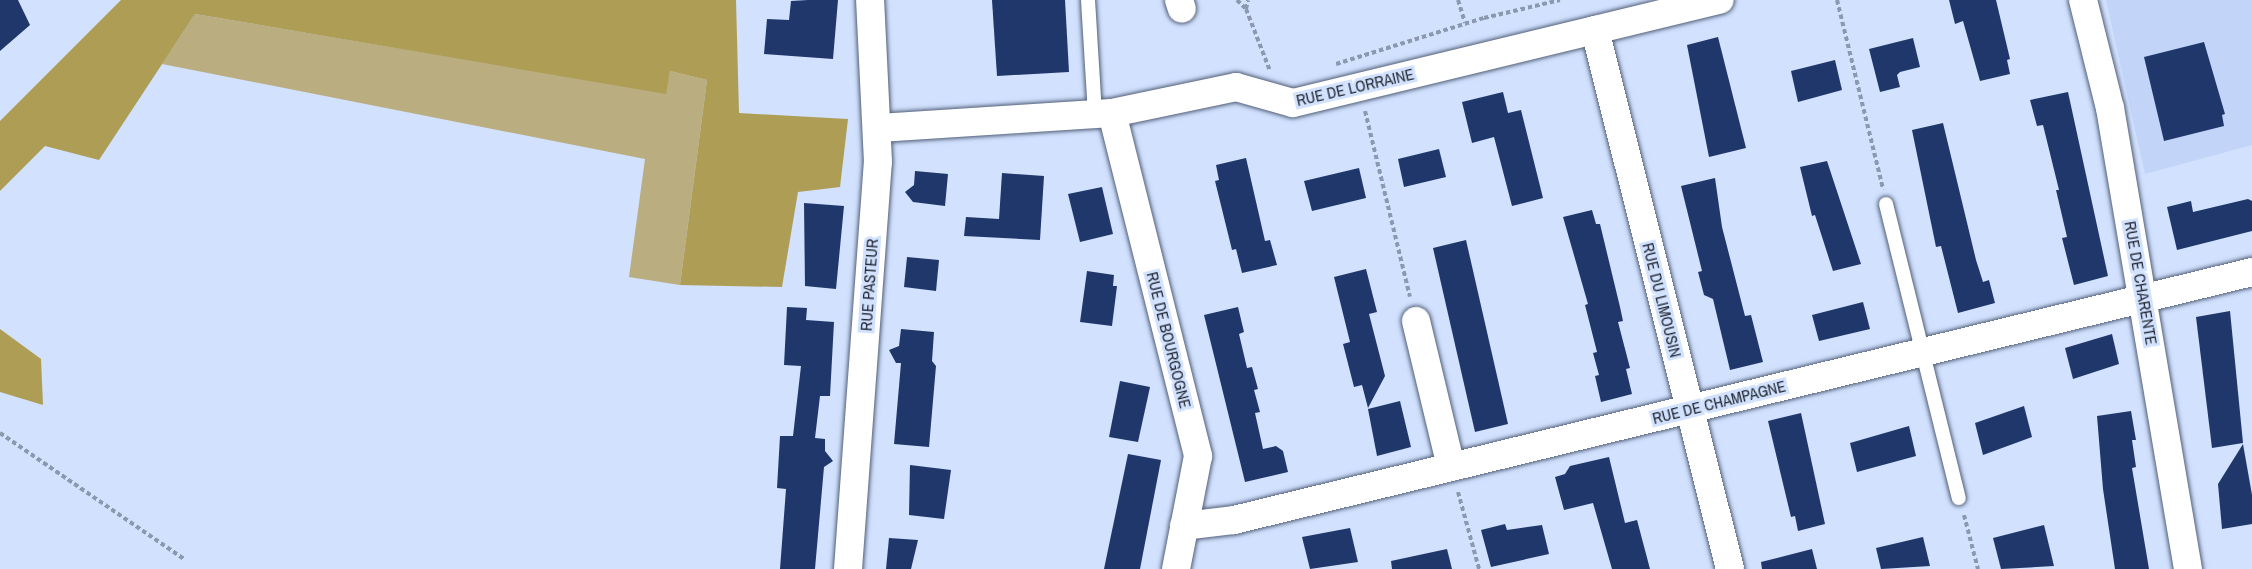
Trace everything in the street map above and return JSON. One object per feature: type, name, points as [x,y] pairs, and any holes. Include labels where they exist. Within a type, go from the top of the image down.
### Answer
[{"type":"street","name":"RUE PASTEUR","points":[[848,569],[879,128],[870,0]]},
{"type":"street","name":"RUE DE LORRAINE","points":[[879,128],[1103,114],[1236,87],[1293,103],[1720,0]]},
{"type":"street","name":"RUE DE CHARENTE","points":[[2083,0],[2110,108],[2145,298],[2188,569]]},
{"type":"street","name":"RUE DU LIMOUSIN","points":[[1594,30],[1730,569]]},
{"type":"street","name":"RUE DE BOURGOGNE","points":[[1103,114],[1198,456],[1176,569]]},
{"type":"street","name":"RUE DE CHAMPAGNE","points":[[1184,526],[1234,520],[2252,272]]},
{"type":"street","points":[[1416,321],[1451,467]]},
{"type":"lane","points":[[1088,0],[1103,114]]},
{"type":"lane","points":[[1886,204],[1959,498]]},
{"type":"path","points":[[1237,0],[1246,9],[1273,76]]},
{"type":"path","points":[[1246,9],[1248,0]]},
{"type":"path","points":[[1458,0],[1465,23]]},
{"type":"path","points":[[1326,66],[1465,23],[1560,0]]},
{"type":"path","points":[[1837,0],[1886,204]]},
{"type":"path","points":[[1359,87],[1416,321]]},
{"type":"path","points":[[0,433],[184,559]]},
{"type":"path","points":[[1451,467],[1479,569]]},
{"type":"path","points":[[1959,498],[1978,569]]},
{"type":"shaded area","points":[[121,0],[736,0],[739,113],[848,119],[840,187],[798,192],[782,287],[680,285],[707,80],[670,71],[666,94],[195,14],[99,160],[45,146],[0,191],[0,121]]},
{"type":"shaded area","points":[[2106,0],[2252,0],[2252,145],[2145,174]]},
{"type":"shaded area","points":[[195,14],[665,93],[670,71],[707,80],[680,285],[629,277],[645,159],[162,64]]},
{"type":"shaded area","points":[[0,329],[41,359],[43,405],[0,392]]},
{"type":"building","points":[[0,0],[18,0],[30,25],[0,51]]},
{"type":"building","points":[[838,0],[833,59],[764,54],[767,19],[789,20],[791,1]]},
{"type":"building","points":[[992,0],[1065,0],[1069,72],[997,76]]},
{"type":"building","points":[[1949,0],[1996,0],[2010,59],[2007,60],[2010,74],[1980,81],[1963,21],[1955,24]]},
{"type":"building","points":[[1718,37],[1746,148],[1709,157],[1687,45]]},
{"type":"building","points":[[1913,38],[1920,67],[1900,72],[1897,75],[1900,87],[1880,92],[1869,49]]},
{"type":"building","points":[[2204,42],[2225,114],[2222,115],[2224,126],[2164,141],[2144,57]]},
{"type":"building","points":[[1835,60],[1842,90],[1798,102],[1791,71]]},
{"type":"building","points":[[1503,92],[1508,113],[1521,110],[1543,198],[1512,206],[1494,137],[1472,143],[1462,102]]},
{"type":"building","points":[[2068,92],[2108,276],[2074,285],[2062,238],[2067,237],[2056,190],[2059,190],[2043,125],[2037,126],[2030,100]]},
{"type":"building","points":[[1943,123],[1976,260],[1983,282],[1989,280],[1995,303],[1958,313],[1941,246],[1936,247],[1912,130]]},
{"type":"building","points":[[1439,149],[1446,177],[1404,187],[1398,159]]},
{"type":"building","points":[[1246,158],[1265,241],[1270,240],[1277,265],[1242,273],[1236,249],[1232,250],[1215,181],[1219,180],[1216,165]]},
{"type":"building","points":[[1827,161],[1861,264],[1833,271],[1815,215],[1812,216],[1800,167]]},
{"type":"building","points":[[1359,168],[1366,198],[1312,211],[1304,181]]},
{"type":"building","points":[[915,171],[948,174],[945,206],[913,202],[905,192],[914,185]]},
{"type":"building","points":[[1002,173],[1044,176],[1040,240],[964,236],[966,217],[999,219]]},
{"type":"building","points":[[1715,178],[1722,227],[1745,316],[1751,315],[1763,362],[1730,370],[1713,299],[1704,295],[1698,272],[1702,271],[1681,186]]},
{"type":"building","points":[[1102,187],[1113,234],[1080,242],[1068,194]]},
{"type":"building","points":[[2248,199],[2252,201],[2252,231],[2177,250],[2167,207],[2191,201],[2193,212]]},
{"type":"building","points":[[804,203],[844,206],[836,289],[805,286]]},
{"type":"building","points":[[1592,210],[1596,224],[1600,224],[1620,307],[1623,321],[1618,322],[1630,368],[1626,369],[1632,394],[1601,402],[1595,376],[1599,375],[1593,353],[1597,352],[1585,305],[1588,304],[1563,217]]},
{"type":"building","points":[[1466,240],[1508,424],[1475,432],[1433,248]]},
{"type":"building","points":[[907,257],[939,260],[936,291],[904,287]]},
{"type":"building","points":[[1366,269],[1377,312],[1369,314],[1385,376],[1368,408],[1362,385],[1354,387],[1343,344],[1350,342],[1334,277]]},
{"type":"building","points":[[1087,271],[1114,275],[1113,286],[1117,286],[1112,326],[1080,322]]},
{"type":"building","points":[[1863,302],[1870,329],[1819,341],[1812,315]]},
{"type":"building","points":[[787,307],[807,308],[806,320],[834,322],[830,396],[820,396],[815,438],[825,439],[825,451],[833,461],[824,467],[815,569],[780,569],[786,489],[777,488],[780,436],[793,436],[801,366],[784,365]]},
{"type":"building","points":[[1238,307],[1244,332],[1239,334],[1247,368],[1252,367],[1258,389],[1254,390],[1260,412],[1255,413],[1263,449],[1276,446],[1283,451],[1288,472],[1245,482],[1204,315]]},
{"type":"building","points":[[2230,311],[2243,443],[2212,448],[2196,317]]},
{"type":"building","points":[[901,329],[934,332],[932,361],[936,366],[929,447],[894,444],[901,363],[896,363],[889,350],[899,346]]},
{"type":"building","points":[[2112,334],[2119,364],[2073,379],[2065,348]]},
{"type":"building","points":[[1120,381],[1150,387],[1138,442],[1109,437]]},
{"type":"building","points":[[1400,401],[1411,447],[1377,456],[1368,409]]},
{"type":"building","points":[[2024,406],[2032,437],[1983,455],[1975,423]]},
{"type":"building","points":[[2131,411],[2136,440],[2132,440],[2136,467],[2132,468],[2149,569],[2115,569],[2103,489],[2097,416]]},
{"type":"building","points":[[1801,413],[1825,524],[1798,531],[1795,516],[1791,517],[1768,421]]},
{"type":"building","points":[[1909,426],[1916,456],[1857,472],[1850,443]]},
{"type":"building","points":[[2243,444],[2252,495],[2252,524],[2222,529],[2218,484]]},
{"type":"building","points":[[1128,454],[1161,460],[1140,569],[1104,569]]},
{"type":"building","points":[[1609,457],[1625,523],[1637,520],[1650,569],[1612,569],[1593,503],[1564,510],[1555,477],[1565,474],[1570,466]]},
{"type":"building","points":[[910,465],[951,470],[944,519],[909,515]]},
{"type":"building","points":[[1505,524],[1507,530],[1542,525],[1549,554],[1491,567],[1481,530]]},
{"type":"building","points":[[2044,525],[2054,566],[2001,569],[1993,538]]},
{"type":"building","points":[[1350,528],[1358,562],[1310,569],[1302,537]]},
{"type":"building","points":[[1923,537],[1930,566],[1881,569],[1876,548]]},
{"type":"building","points":[[889,538],[918,540],[911,569],[886,569]]},
{"type":"building","points":[[1447,549],[1452,569],[1392,569],[1391,561]]},
{"type":"building","points":[[1812,549],[1817,569],[1762,569],[1761,562]]}]
